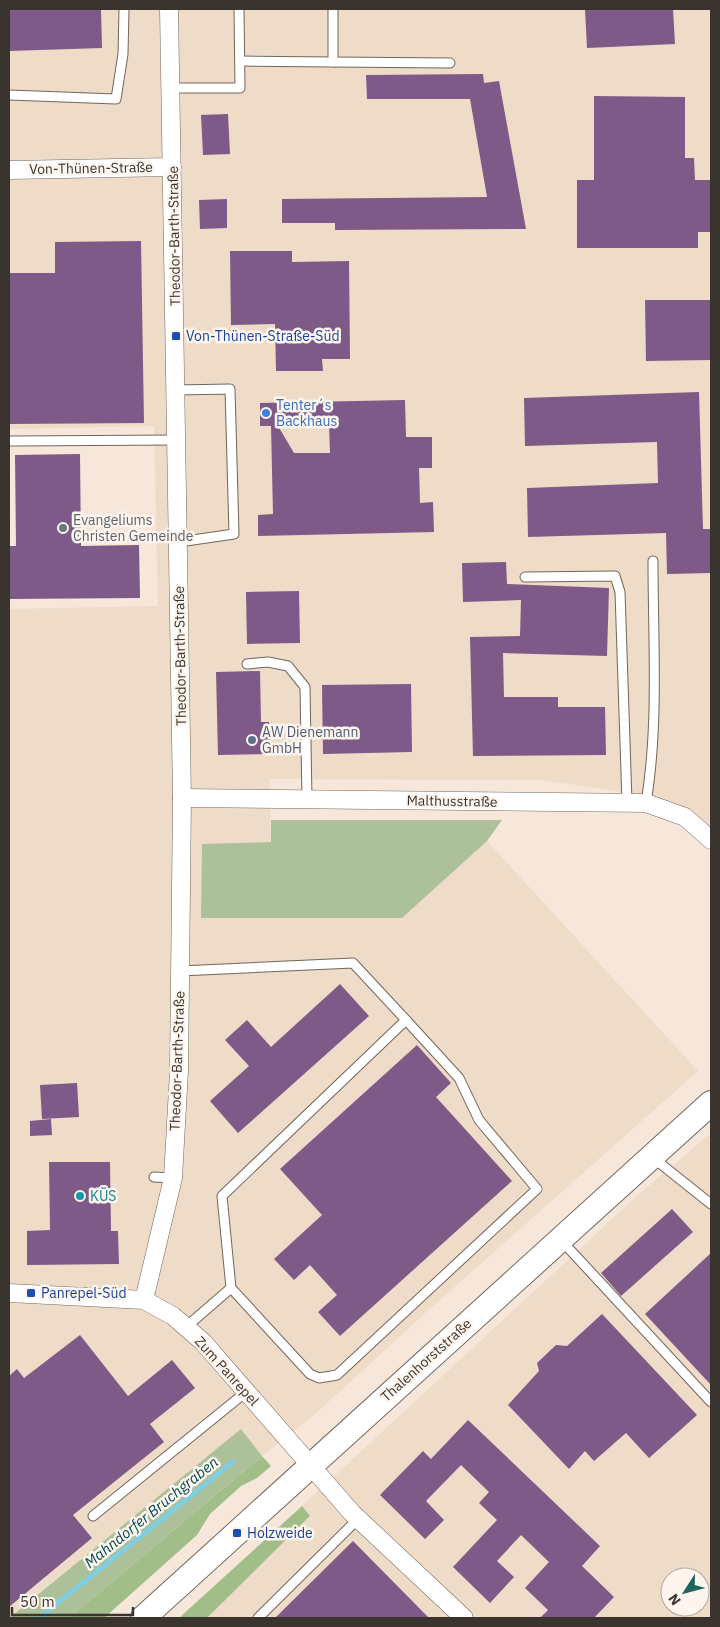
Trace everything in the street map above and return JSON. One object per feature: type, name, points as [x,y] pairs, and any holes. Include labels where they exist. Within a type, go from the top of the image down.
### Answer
[{"type":"main road","name":"Thalenhorststraße","points":[[143,1618],[711,1103]]},
{"type":"street","name":"Theodor-Barth-Straße","points":[[144,1300],[173,1178],[179,1071],[182,798],[169,9]]},
{"type":"street","name":"Von-Thünen-Straße","points":[[9,170],[172,167]]},
{"type":"street","name":"Malthusstraße","points":[[182,798],[646,803],[685,817],[711,840]]},
{"type":"street","name":"Zum Panrepel","points":[[9,1293],[144,1300],[173,1316],[203,1342],[309,1466]]},
{"type":"street","points":[[309,1466],[358,1519],[464,1618]]},
{"type":"lane","points":[[9,96],[116,99],[123,54],[124,9]]},
{"type":"lane","points":[[171,88],[240,88],[239,9]]},
{"type":"lane","points":[[333,9],[333,62]]},
{"type":"lane","points":[[240,61],[450,63]]},
{"type":"lane","points":[[176,390],[230,389],[234,534],[179,542]]},
{"type":"lane","points":[[9,441],[177,440]]},
{"type":"lane","points":[[646,803],[652,753],[653,561]]},
{"type":"lane","points":[[525,577],[615,576],[620,592],[627,802]]},
{"type":"lane","points":[[247,664],[268,662],[288,666],[304,687],[308,800]]},
{"type":"lane","points":[[180,971],[353,963],[406,1020],[459,1078],[479,1120],[537,1189],[337,1375],[319,1378],[310,1374],[231,1288],[222,1196],[406,1020]]},
{"type":"lane","points":[[651,1157],[711,1204]]},
{"type":"lane","points":[[154,1177],[173,1178]]},
{"type":"lane","points":[[560,1239],[711,1402]]},
{"type":"lane","points":[[186,1327],[231,1288]]},
{"type":"lane","points":[[93,1516],[246,1392]]},
{"type":"lane","points":[[258,1618],[358,1519]]},
{"type":"shaded area","points":[[9,9],[711,9],[711,831],[688,809],[651,796],[542,780],[269,779],[271,842],[202,845],[201,918],[402,918],[487,841],[698,1071],[432,1307],[314,1415],[262,1456],[241,1430],[9,1617],[9,609],[158,606],[154,426],[9,429]]},
{"type":"shaded area","points":[[711,1133],[711,1618],[207,1618],[310,1517],[302,1506],[637,1196]]},
{"type":"green space","points":[[271,820],[502,820],[487,841],[402,918],[201,918],[202,844],[271,842]]},
{"type":"green space","points":[[241,1429],[262,1456],[69,1618],[9,1618]]},
{"type":"green space","points":[[262,1456],[271,1466],[257,1478],[241,1486],[210,1514],[197,1535],[104,1618],[69,1618]]},
{"type":"green space","points":[[302,1506],[310,1516],[207,1618],[179,1618]]},
{"type":"building","points":[[9,9],[101,9],[102,48],[9,51]]},
{"type":"building","points":[[585,9],[673,9],[675,44],[587,48]]},
{"type":"building","points":[[483,74],[484,83],[499,81],[526,229],[335,230],[335,223],[282,223],[282,199],[487,197],[470,99],[367,99],[366,75]]},
{"type":"building","points":[[594,96],[685,97],[685,158],[694,158],[695,180],[711,180],[711,232],[698,232],[698,248],[577,248],[577,180],[594,180]]},
{"type":"building","points":[[228,114],[230,154],[203,155],[201,115]]},
{"type":"building","points":[[227,199],[227,228],[200,229],[199,200]]},
{"type":"building","points":[[141,241],[144,423],[9,424],[9,273],[55,273],[55,242]]},
{"type":"building","points":[[230,251],[292,251],[292,262],[349,261],[350,359],[322,359],[323,371],[276,371],[275,324],[231,325]]},
{"type":"building","points":[[645,300],[711,300],[711,360],[646,361]]},
{"type":"building","points":[[699,392],[703,529],[711,529],[711,573],[667,574],[666,533],[528,537],[527,488],[658,483],[657,442],[525,446],[524,398]]},
{"type":"building","points":[[405,400],[406,437],[432,437],[432,468],[419,468],[420,503],[433,502],[434,532],[258,536],[258,515],[273,514],[271,426],[260,426],[260,403]],"holes":[[[329,425],[330,453],[294,453],[278,426]]]},
{"type":"building","points":[[80,454],[81,546],[139,545],[140,598],[9,599],[9,546],[16,546],[15,455]]},
{"type":"building","points":[[506,562],[507,584],[609,588],[607,656],[503,653],[504,697],[558,697],[558,707],[605,707],[606,755],[473,756],[470,637],[520,636],[521,600],[463,602],[462,563]]},
{"type":"building","points":[[299,591],[300,643],[247,644],[246,592]]},
{"type":"building","points":[[260,671],[261,722],[269,722],[270,754],[218,755],[216,672]]},
{"type":"building","points":[[411,684],[412,752],[323,754],[322,685]]},
{"type":"building","points":[[340,984],[369,1016],[238,1133],[210,1101],[249,1066],[225,1040],[247,1020],[271,1047]]},
{"type":"building","points":[[417,1045],[451,1083],[436,1097],[512,1181],[340,1336],[318,1312],[337,1295],[310,1265],[294,1280],[274,1259],[322,1215],[280,1169]]},
{"type":"building","points":[[77,1083],[79,1117],[42,1119],[40,1085]]},
{"type":"building","points":[[51,1119],[52,1135],[30,1136],[30,1121]]},
{"type":"building","name":"KÜS","points":[[49,1162],[110,1162],[111,1231],[118,1231],[119,1264],[27,1265],[27,1231],[50,1230]]},
{"type":"building","points":[[672,1209],[693,1232],[621,1296],[601,1273]]},
{"type":"building","points":[[711,1253],[711,1385],[645,1314]]},
{"type":"building","points":[[602,1314],[697,1415],[649,1458],[626,1433],[594,1461],[585,1451],[569,1469],[508,1405],[539,1371],[537,1363],[556,1345],[567,1346]]},
{"type":"building","points":[[80,1335],[128,1396],[172,1360],[195,1388],[150,1424],[164,1442],[73,1515],[92,1538],[9,1607],[9,1376],[17,1369],[24,1378]]},
{"type":"building","points":[[468,1420],[600,1546],[582,1566],[614,1597],[594,1618],[540,1618],[548,1610],[525,1588],[549,1562],[521,1535],[497,1561],[514,1577],[490,1603],[453,1567],[497,1520],[479,1503],[489,1492],[461,1465],[426,1501],[444,1520],[425,1539],[380,1495],[423,1451],[431,1459]]},
{"type":"building","points":[[353,1541],[429,1618],[275,1618]]},
{"type":"waterway","name":"Mahndorfer Bruchgraben","points":[[39,1618],[233,1462]]},
{"type":"place","name":"Von-Thünen-Straße-Süd","points":[[176,336]]},
{"type":"place","name":"Tenter´s Backhaus","points":[[266,413]]},
{"type":"place","name":"Evangeliums Christen Gemeinde","points":[[63,528]]},
{"type":"place","name":"AW Dienemann GmbH","points":[[252,740]]},
{"type":"place","name":"KÜS","points":[[80,1196]]},
{"type":"place","name":"Panrepel-Süd","points":[[31,1293]]},
{"type":"place","name":"Holzweide","points":[[237,1533]]}]
